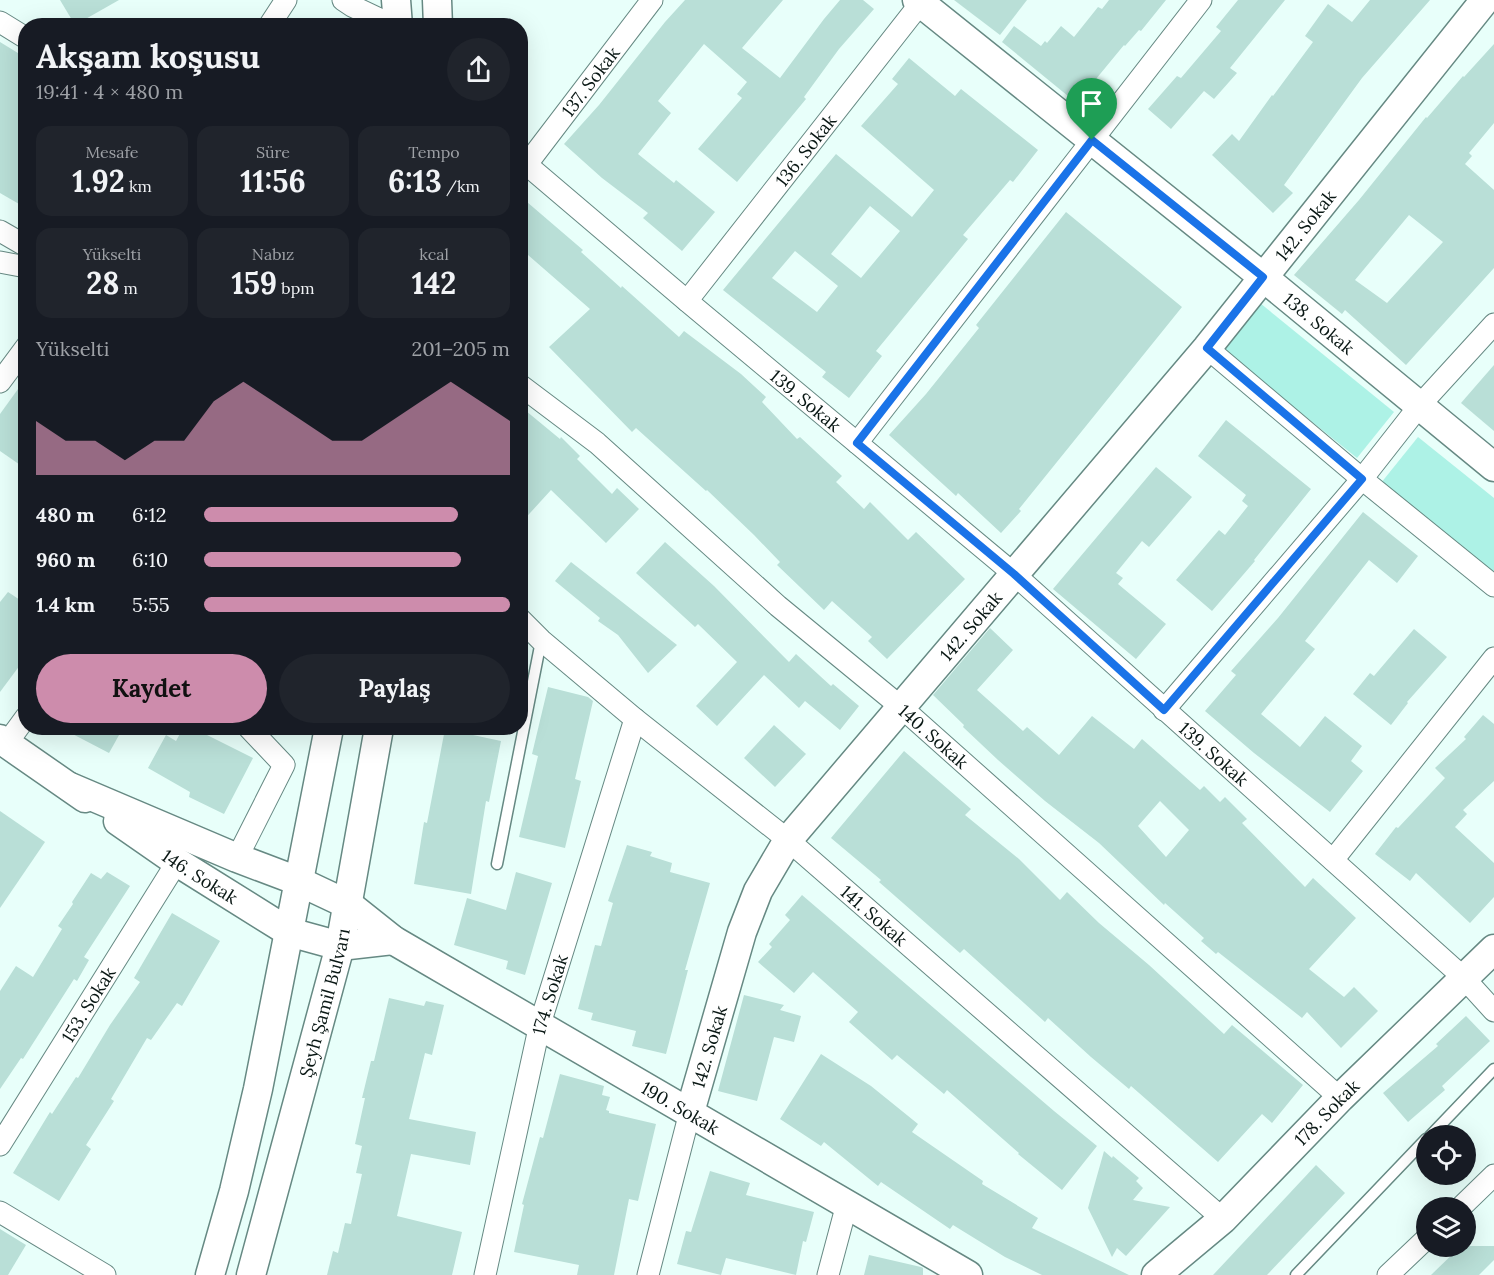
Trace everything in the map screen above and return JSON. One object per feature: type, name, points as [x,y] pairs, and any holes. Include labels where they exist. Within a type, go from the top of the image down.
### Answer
[{"type":"street","points":[[274,18],[286,0]]},
{"type":"street","points":[[343,0],[377,18]]},
{"type":"street","points":[[396,0],[397,18]]},
{"type":"street","points":[[437,0],[438,18]]},
{"type":"street","name":"137. Sokak","points":[[528,157],[652,0]]},
{"type":"street","points":[[857,443],[1201,0]]},
{"type":"street","name":"142. Sokak","points":[[648,1275],[690,1112],[742,932],[758,891],[788,840],[1207,348],[1485,0]]},
{"type":"street","name":"138. Sokak","points":[[920,1],[1263,277],[1494,467]]},
{"type":"street","name":"136. Sokak","points":[[687,301],[920,1]]},
{"type":"street","points":[[0,22],[18,33]]},
{"type":"street","name":"139. Sokak","points":[[528,165],[1014,574],[1464,978],[1494,1011]]},
{"type":"street","points":[[0,231],[18,241]]},
{"type":"street","points":[[0,262],[18,265]]},
{"type":"street","points":[[1164,710],[1362,479],[1420,405],[1494,324]]},
{"type":"street","points":[[1207,348],[1362,479],[1494,586]]},
{"type":"street","points":[[0,382],[18,358]]},
{"type":"street","name":"140. Sokak","points":[[528,391],[597,443],[778,606],[901,707],[1340,1098]]},
{"type":"street","name":"141. Sokak","points":[[528,627],[635,719],[788,840],[1223,1219]]},
{"type":"street","points":[[528,638],[542,640]]},
{"type":"street","points":[[1333,860],[1494,658]]},
{"type":"street","name":"174. Sokak","points":[[485,1275],[540,1024],[635,719]]},
{"type":"street","points":[[2,745],[18,726]]},
{"type":"street","points":[[237,858],[284,765],[256,735]]},
{"type":"street","points":[[210,1275],[234,1191],[252,1112],[327,735]]},
{"type":"street","name":"Şeyh Şamil Bulvarı","points":[[251,1275],[340,946],[378,735]]},
{"type":"street","name":"146. Sokak","points":[[2,745],[70,788],[177,862],[289,932],[340,946]]},
{"type":"street","name":"146. Sokak","points":[[70,788],[298,881],[349,905]]},
{"type":"street","name":"153. Sokak","points":[[0,1145],[177,862]]},
{"type":"street","name":"190. Sokak","points":[[349,905],[393,940],[968,1275]]},
{"type":"street","points":[[340,946],[393,940]]},
{"type":"street","name":"178. Sokak","points":[[1156,1275],[1223,1219],[1340,1098],[1494,949]]},
{"type":"street","points":[[1471,1197],[1494,1175]]},
{"type":"street","points":[[828,1275],[847,1204]]},
{"type":"street","points":[[0,1212],[105,1275]]},
{"type":"street","points":[[1388,1275],[1416,1248]]},
{"type":"lane","points":[[528,710],[542,640]]},
{"type":"lane","points":[[497,864],[523,735]]},
{"type":"lane","points":[[1441,1125],[1494,1069]]},
{"type":"lane","points":[[1296,1275],[1416,1149]]},
{"type":"green space","points":[[1260,303],[1394,412],[1357,458],[1223,350]]},
{"type":"green space","points":[[1418,437],[1494,498],[1494,573],[1381,483]]},
{"type":"building","points":[[60,0],[119,0],[87,18],[71,18]]},
{"type":"building","points":[[685,0],[783,0],[742,48],[780,78],[840,0],[863,0],[874,9],[839,49],[804,97],[806,99],[737,182],[698,149],[742,98],[737,94],[747,82],[704,44],[658,101],[671,113],[638,154],[674,183],[676,180],[715,212],[682,251],[643,218],[648,213],[602,178],[564,144]]},
{"type":"building","points":[[954,0],[1027,0],[1000,35]]},
{"type":"building","points":[[1109,0],[1166,0],[1141,31],[1139,30],[1124,45],[1096,79],[1098,81],[1079,105],[1002,42],[1014,26],[1041,46],[1045,41],[1047,43],[1061,26],[1074,37],[1098,7],[1102,9]]},
{"type":"building","points":[[1238,0],[1285,0],[1230,68],[1237,73],[1214,99],[1204,91],[1171,129],[1148,109],[1177,76],[1181,78],[1221,31],[1216,27]]},
{"type":"building","points":[[1370,0],[1430,0],[1362,78],[1284,185],[1293,193],[1273,213],[1212,155],[1232,134],[1239,141],[1313,42],[1305,36],[1328,4],[1352,22]]},
{"type":"building","points":[[0,42],[18,53],[18,203],[0,193]]},
{"type":"building","points":[[1494,44],[1494,123],[1469,153],[1472,156],[1465,164],[1494,190],[1494,268],[1406,365],[1345,310],[1342,314],[1294,275],[1426,117]],"holes":[[[1409,215],[1443,242],[1387,303],[1355,280]]]},
{"type":"building","points":[[909,58],[955,96],[961,89],[1038,150],[1013,182],[1010,180],[963,235],[968,239],[876,351],[882,356],[849,398],[822,377],[826,372],[723,290],[836,154],[912,217],[934,190],[861,126],[898,84],[892,79]],"holes":[[[870,206],[900,231],[861,278],[831,254]],[[795,251],[838,286],[817,312],[772,278]]]},
{"type":"building","points":[[528,203],[583,250],[581,252],[621,288],[622,286],[679,337],[684,331],[741,374],[766,397],[762,402],[797,439],[800,437],[842,476],[836,482],[864,509],[870,502],[908,540],[916,532],[965,579],[887,659],[868,641],[872,637],[832,601],[824,610],[777,565],[780,562],[754,535],[707,490],[636,428],[632,432],[549,347],[590,309],[528,255]]},
{"type":"building","points":[[1066,212],[1182,307],[1019,509],[1021,511],[1001,533],[889,435],[926,394],[979,328],[976,325]]},
{"type":"building","points":[[1494,365],[1494,431],[1461,403]]},
{"type":"building","points":[[18,389],[18,463],[0,451],[0,414]]},
{"type":"building","points":[[528,413],[560,439],[561,437],[580,456],[577,459],[612,494],[617,488],[639,509],[606,543],[551,490],[528,515]]},
{"type":"building","points":[[1226,420],[1311,489],[1255,561],[1212,611],[1176,580],[1219,530],[1225,535],[1248,506],[1242,501],[1246,495],[1198,456]]},
{"type":"building","points":[[1156,467],[1192,497],[1149,547],[1142,541],[1116,573],[1123,578],[1118,584],[1166,624],[1136,659],[1053,589]]},
{"type":"building","points":[[1363,512],[1418,556],[1397,583],[1369,560],[1305,641],[1315,649],[1261,714],[1300,747],[1325,716],[1362,746],[1351,761],[1363,771],[1330,812],[1254,753],[1205,711],[1236,675],[1231,671],[1278,618]]},
{"type":"building","points":[[665,542],[714,586],[789,662],[796,654],[831,686],[833,684],[859,706],[840,730],[805,701],[799,708],[764,675],[717,726],[696,706],[737,662],[698,624],[695,627],[636,573]]},
{"type":"building","points":[[571,562],[677,645],[648,673],[618,635],[598,621],[600,618],[555,581]]},
{"type":"building","points":[[8,592],[18,599],[18,668],[0,692],[0,602]]},
{"type":"building","points":[[990,628],[1013,650],[977,690],[1023,731],[1027,727],[1059,755],[1092,716],[1134,749],[1142,739],[1200,790],[1204,786],[1220,802],[1225,797],[1247,819],[1242,823],[1305,887],[1313,878],[1356,918],[1309,969],[1344,997],[1354,987],[1378,1011],[1341,1048],[1307,1012],[1302,1018],[1218,952],[1216,954],[1201,941],[1204,938],[1165,903],[1164,905],[1099,843],[1045,801],[998,760],[933,695]],"holes":[[[1160,801],[1189,830],[1166,857],[1138,826]]]},
{"type":"building","points":[[1414,629],[1447,657],[1407,702],[1391,725],[1353,694],[1370,673],[1374,676]]},
{"type":"building","points":[[548,687],[588,697],[593,701],[575,779],[581,781],[565,848],[519,837],[538,756],[532,754]]},
{"type":"building","points":[[1483,715],[1494,724],[1494,781],[1463,810],[1467,814],[1455,827],[1494,863],[1494,897],[1470,923],[1416,873],[1410,881],[1375,854],[1396,827],[1398,828],[1445,778],[1435,768],[1466,739],[1464,737]]},
{"type":"building","points":[[774,725],[806,754],[775,787],[744,758]]},
{"type":"building","points":[[74,735],[119,735],[109,753]]},
{"type":"building","points":[[166,735],[176,741],[179,735],[207,735],[253,758],[224,814],[189,797],[190,792],[148,768]]},
{"type":"building","points":[[444,735],[473,735],[501,741],[489,802],[486,801],[471,894],[414,884],[424,822],[427,823]]},
{"type":"building","points":[[904,751],[971,809],[965,815],[1019,859],[1060,900],[1067,892],[1224,1034],[1232,1025],[1303,1085],[1272,1123],[1262,1114],[1218,1162],[1131,1086],[1129,1089],[1091,1057],[1048,1018],[1045,1022],[964,949],[960,953],[879,882],[881,880],[831,838]]},
{"type":"building","points":[[0,811],[45,842],[0,908]]},
{"type":"building","points":[[627,845],[652,852],[650,856],[672,863],[670,872],[710,883],[685,970],[688,970],[666,1054],[632,1046],[636,1031],[591,1020],[593,1013],[578,1009],[595,945],[601,946],[613,903],[608,901]]},
{"type":"building","points":[[107,872],[130,886],[84,957],[89,960],[77,981],[74,979],[23,1059],[21,1058],[0,1089],[0,991],[16,966],[33,977],[62,929],[58,926],[91,873],[101,879]]},
{"type":"building","points":[[516,872],[552,883],[525,975],[506,969],[508,961],[454,945],[467,898],[506,910]]},
{"type":"building","points":[[802,895],[1097,1146],[1062,1190],[947,1090],[944,1094],[897,1055],[892,1060],[849,1022],[858,1012],[813,972],[794,993],[758,962],[772,947],[769,944],[790,920],[785,915]]},
{"type":"building","points":[[172,913],[220,941],[182,1006],[177,1003],[151,1040],[147,1038],[111,1099],[114,1101],[86,1145],[91,1149],[59,1201],[13,1173],[50,1112],[52,1114],[76,1077],[78,1078],[110,1025],[140,982],[134,978]]},
{"type":"building","points":[[744,995],[784,1005],[780,1010],[801,1016],[794,1042],[774,1037],[757,1101],[718,1091]]},
{"type":"building","points":[[389,998],[424,1006],[426,1001],[444,1005],[432,1055],[425,1053],[409,1119],[476,1132],[470,1165],[411,1154],[397,1216],[462,1232],[452,1275],[327,1275],[333,1251],[338,1253],[345,1223],[351,1224],[362,1174],[356,1173],[362,1146],[355,1144],[365,1098],[362,1098],[371,1061],[374,1061]]},
{"type":"building","points":[[1466,1016],[1490,1041],[1442,1086],[1445,1090],[1408,1122],[1383,1093],[1438,1046],[1436,1044]]},
{"type":"building","points":[[821,1054],[871,1086],[918,1124],[912,1132],[983,1181],[982,1184],[1038,1218],[1032,1228],[1129,1275],[1042,1275],[1005,1257],[953,1225],[950,1229],[881,1182],[878,1186],[824,1142],[821,1146],[780,1119]]},
{"type":"building","points":[[560,1074],[604,1086],[602,1095],[610,1097],[606,1110],[609,1113],[656,1124],[638,1201],[629,1199],[614,1275],[577,1275],[579,1265],[514,1252],[524,1205],[522,1204]]},
{"type":"building","points":[[1104,1151],[1139,1178],[1136,1181],[1143,1188],[1133,1200],[1170,1207],[1126,1256],[1117,1248],[1112,1257],[1088,1208]]},
{"type":"building","points":[[1316,1165],[1345,1193],[1267,1275],[1213,1275]]},
{"type":"building","points":[[710,1171],[750,1183],[746,1195],[814,1212],[806,1242],[803,1241],[796,1275],[726,1258],[721,1275],[677,1264],[686,1231],[691,1232]]},
{"type":"building","points":[[0,1229],[26,1245],[8,1275],[0,1275]]},
{"type":"building","points":[[1476,1246],[1494,1246],[1494,1260],[1479,1275],[1431,1275],[1450,1257],[1476,1257]]},
{"type":"building","points":[[869,1255],[921,1267],[923,1275],[864,1275]]},
{"type":"route","points":[[1092,140],[1263,277],[1207,348],[1362,479],[1164,710],[1014,574],[857,443],[1092,140]]}]
